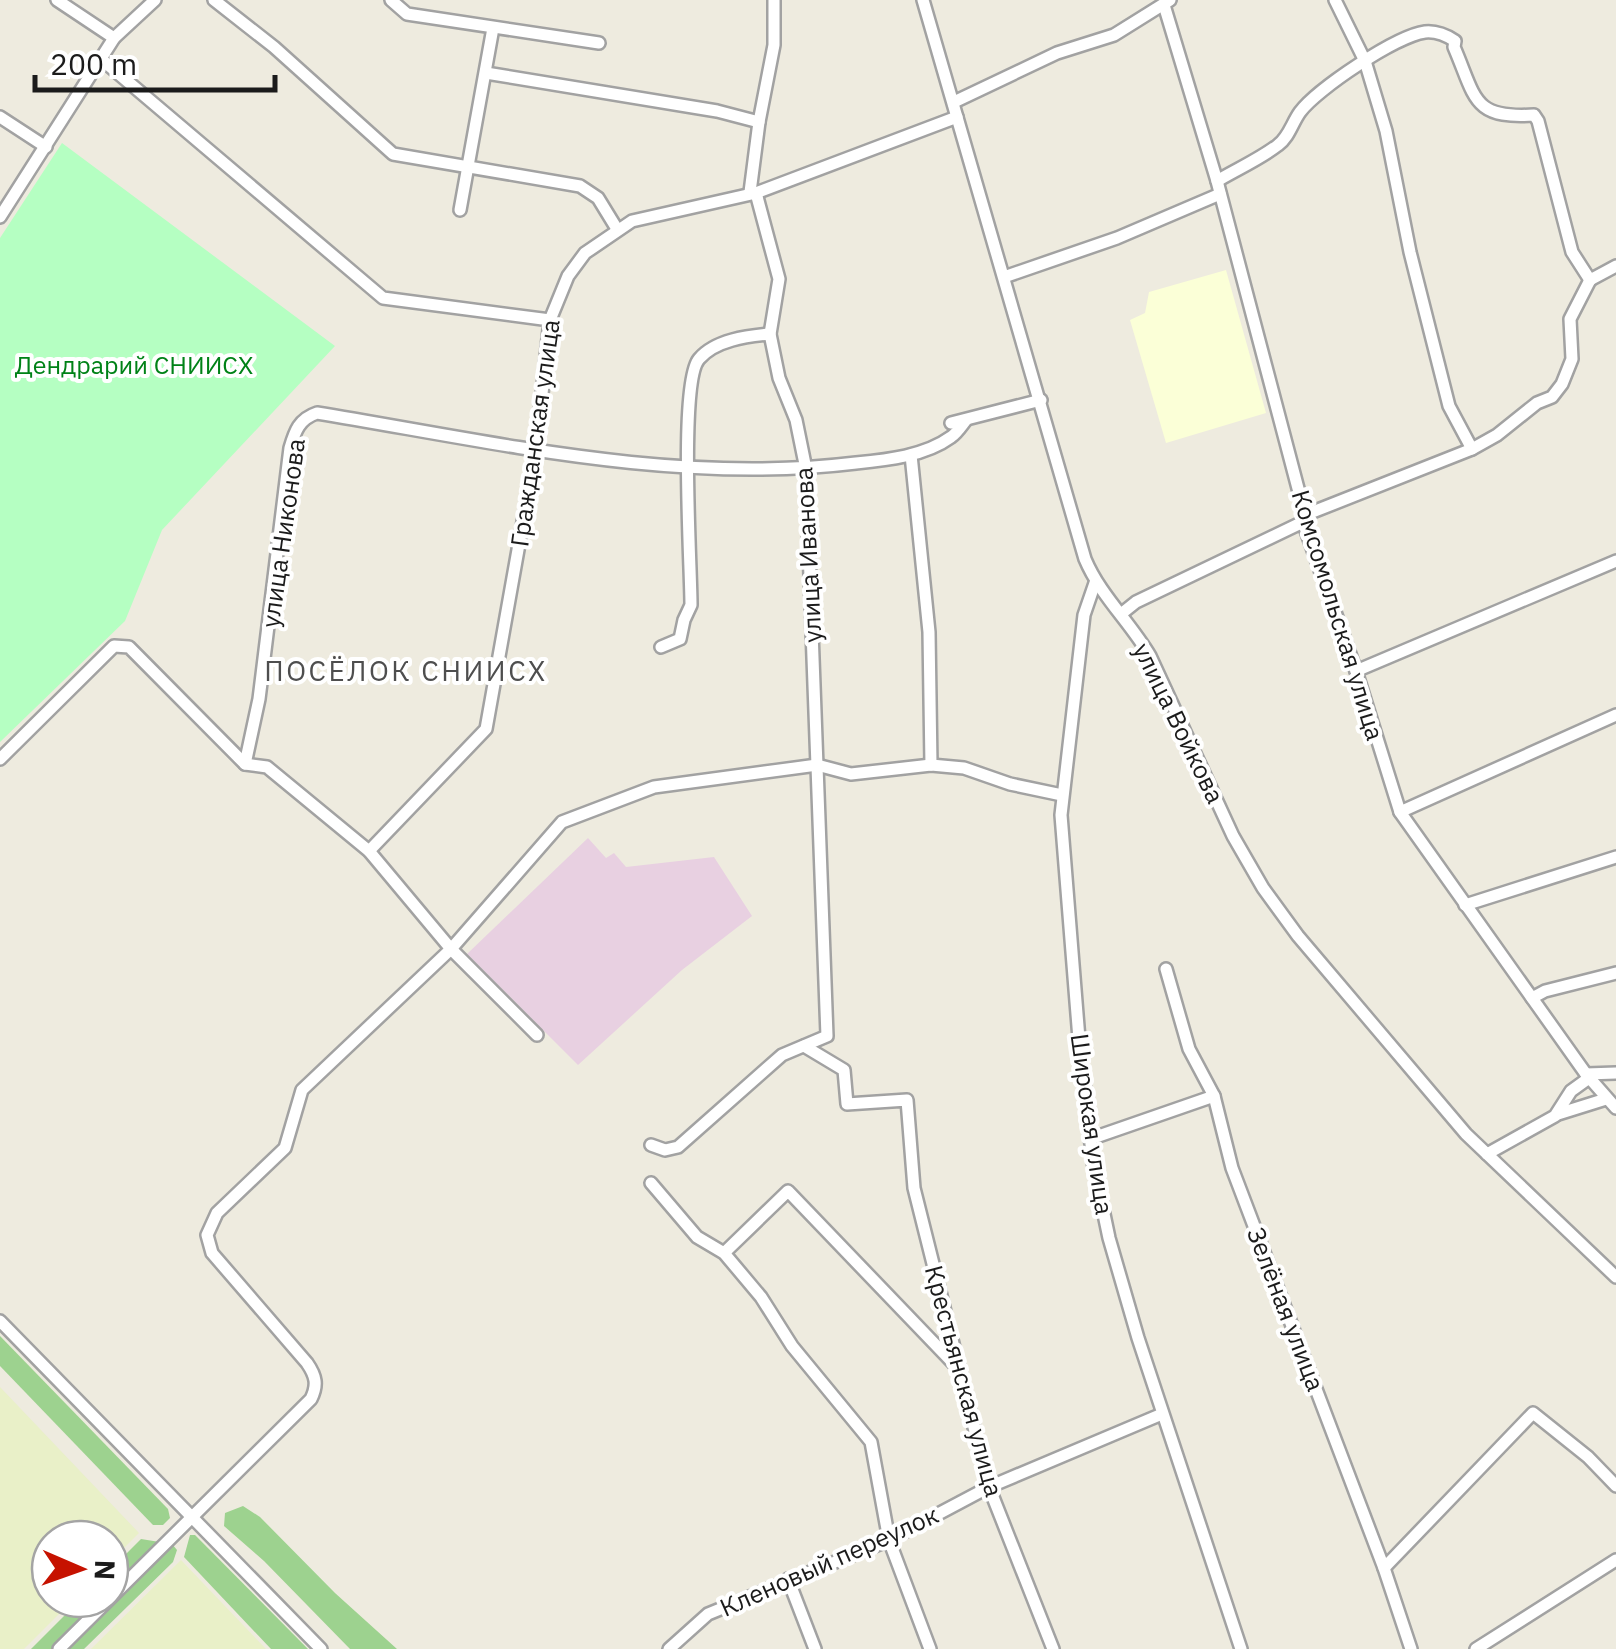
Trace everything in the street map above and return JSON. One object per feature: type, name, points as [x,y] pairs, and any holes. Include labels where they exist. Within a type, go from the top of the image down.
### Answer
[{"type":"street","points":[[57,0],[114,38]]},
{"type":"street","points":[[0,216],[114,38],[155,0]]},
{"type":"street","points":[[214,0],[274,47],[393,154],[580,186],[598,198],[617,228]]},
{"type":"street","points":[[390,0],[407,14],[599,43]]},
{"type":"street","points":[[407,14],[414,0]]},
{"type":"street","points":[[753,192],[758,122],[774,45],[774,0]]},
{"type":"street","name":"улица Войкова","points":[[923,0],[1094,583],[1150,656],[1233,836],[1263,888],[1332,978],[1466,1134],[1616,1277]]},
{"type":"street","points":[[1335,0],[1365,61],[1386,131],[1410,252],[1449,406],[1472,449]]},
{"type":"street","points":[[954,102],[1058,52],[1114,35],[1167,2]]},
{"type":"street","name":"Комсомольская улица","points":[[1167,2],[1304,519],[1400,812],[1608,1101]]},
{"type":"street","points":[[460,210],[494,28]]},
{"type":"street","points":[[1004,277],[1132,232],[1218,188],[1280,144],[1317,94],[1365,61],[1428,31],[1454,40],[1483,108],[1498,116],[1534,115],[1542,130],[1572,252],[1590,280]]},
{"type":"street","points":[[100,58],[383,298],[550,320]]},
{"type":"street","points":[[486,73],[758,122]]},
{"type":"street","points":[[0,116],[46,147]]},
{"type":"street","name":"Гражданская улица","points":[[368,852],[486,729],[536,449],[550,320],[568,276],[585,253],[617,228],[632,222],[753,192],[957,117]]},
{"type":"street","name":"улица Иванова","points":[[753,192],[779,279],[770,334],[806,469],[831,1060],[844,1070],[847,1104],[907,1100],[907,1105]]},
{"type":"street","points":[[1121,614],[1136,602],[1304,519],[1472,449],[1497,435],[1536,403],[1552,397],[1572,360],[1570,319],[1590,280],[1616,266]]},
{"type":"street","points":[[662,647],[680,639],[692,605],[688,466],[692,372],[699,358],[721,344],[770,334]]},
{"type":"street","points":[[951,424],[1041,400]]},
{"type":"street","name":"улица Никонова","points":[[245,764],[260,699],[290,448],[295,430],[305,417],[317,413],[536,449]]},
{"type":"street","points":[[536,449],[688,466],[806,469],[911,455],[951,437],[966,420]]},
{"type":"street","points":[[911,455],[929,632],[931,765]]},
{"type":"street","points":[[1356,671],[1616,561]]},
{"type":"street","name":"Широкая улица","points":[[1094,583],[1084,614],[1062,794],[1063,857],[1090,1139],[1109,1238],[1162,1414],[1241,1649]]},
{"type":"street","points":[[0,759],[114,646],[123,644],[245,764],[267,768],[368,852],[451,949],[536,1035]]},
{"type":"street","points":[[1400,812],[1616,716]]},
{"type":"street","points":[[59,1649],[311,1399],[316,1380],[307,1363],[212,1253],[207,1235],[217,1213],[284,1148],[302,1090],[451,949],[562,822],[654,787],[817,765],[850,774],[931,765],[964,768],[1010,784],[1062,794]]},
{"type":"street","points":[[1465,905],[1616,857]]},
{"type":"street","name":"Зелёная улица","points":[[1166,969],[1190,1048],[1214,1096],[1232,1168],[1384,1568],[1410,1649]]},
{"type":"street","points":[[1532,998],[1545,991],[1616,973]]},
{"type":"street","points":[[651,1145],[665,1150],[678,1146],[782,1055],[828,1036]]},
{"type":"street","points":[[804,1046],[831,1060]]},
{"type":"street","points":[[1555,1116],[1571,1091],[1588,1076],[1614,1073]]},
{"type":"street","points":[[1487,1154],[1567,1110],[1608,1101],[1603,1084],[1614,1073]]},
{"type":"street","points":[[1090,1139],[1214,1096]]},
{"type":"street","name":"Крестьянская улица","points":[[907,1105],[914,1188],[989,1487],[1053,1649]]},
{"type":"street","points":[[650,1183],[697,1238],[724,1253],[761,1297],[792,1346],[871,1442],[889,1540],[930,1649]]},
{"type":"street","points":[[724,1253],[788,1191],[958,1368]]},
{"type":"street","points":[[0,1321],[321,1649]]},
{"type":"street","points":[[1384,1568],[1533,1413],[1616,1486]]},
{"type":"street","name":"Кленовый переулок","points":[[669,1649],[708,1614],[889,1540],[989,1487],[1162,1414]]},
{"type":"street","points":[[1476,1649],[1616,1560]]},
{"type":"street","points":[[788,1579],[815,1649]]},
{"type":"shaded area","points":[[1226,270],[1266,413],[1166,443],[1130,320],[1145,313],[1149,292]]},
{"type":"shaded area","points":[[588,838],[606,858],[614,853],[626,867],[714,857],[752,916],[682,970],[578,1065],[467,954]]},
{"type":"shaded area","points":[[0,1387],[126,1519],[30,1519],[30,1619],[54,1619],[24,1649],[0,1649]]},
{"type":"shaded area","points":[[130,1524],[139,1533],[130,1542]]},
{"type":"shaded area","points":[[181,1560],[266,1649],[91,1649],[121,1619],[130,1619],[130,1610]]},
{"type":"green space","name":"Дендрарий СНИИСХ","points":[[62,143],[335,346],[162,530],[125,621],[0,742],[0,238]]},
{"type":"green space","points":[[0,1336],[168,1509],[170,1518],[163,1525],[153,1525],[0,1366]]},
{"type":"green space","points":[[243,1506],[260,1517],[397,1649],[350,1649],[224,1526],[225,1513]]},
{"type":"green space","points":[[190,1535],[195,1535],[308,1649],[271,1649],[184,1557]]},
{"type":"green space","points":[[141,1539],[172,1544],[177,1550],[173,1562],[130,1604],[130,1550]]},
{"type":"green space","points":[[61,1619],[115,1619],[84,1649],[31,1649]]},
{"type":"district","name":"ПОСЁЛОК СНИИСХ","points":[[406,671]]}]
